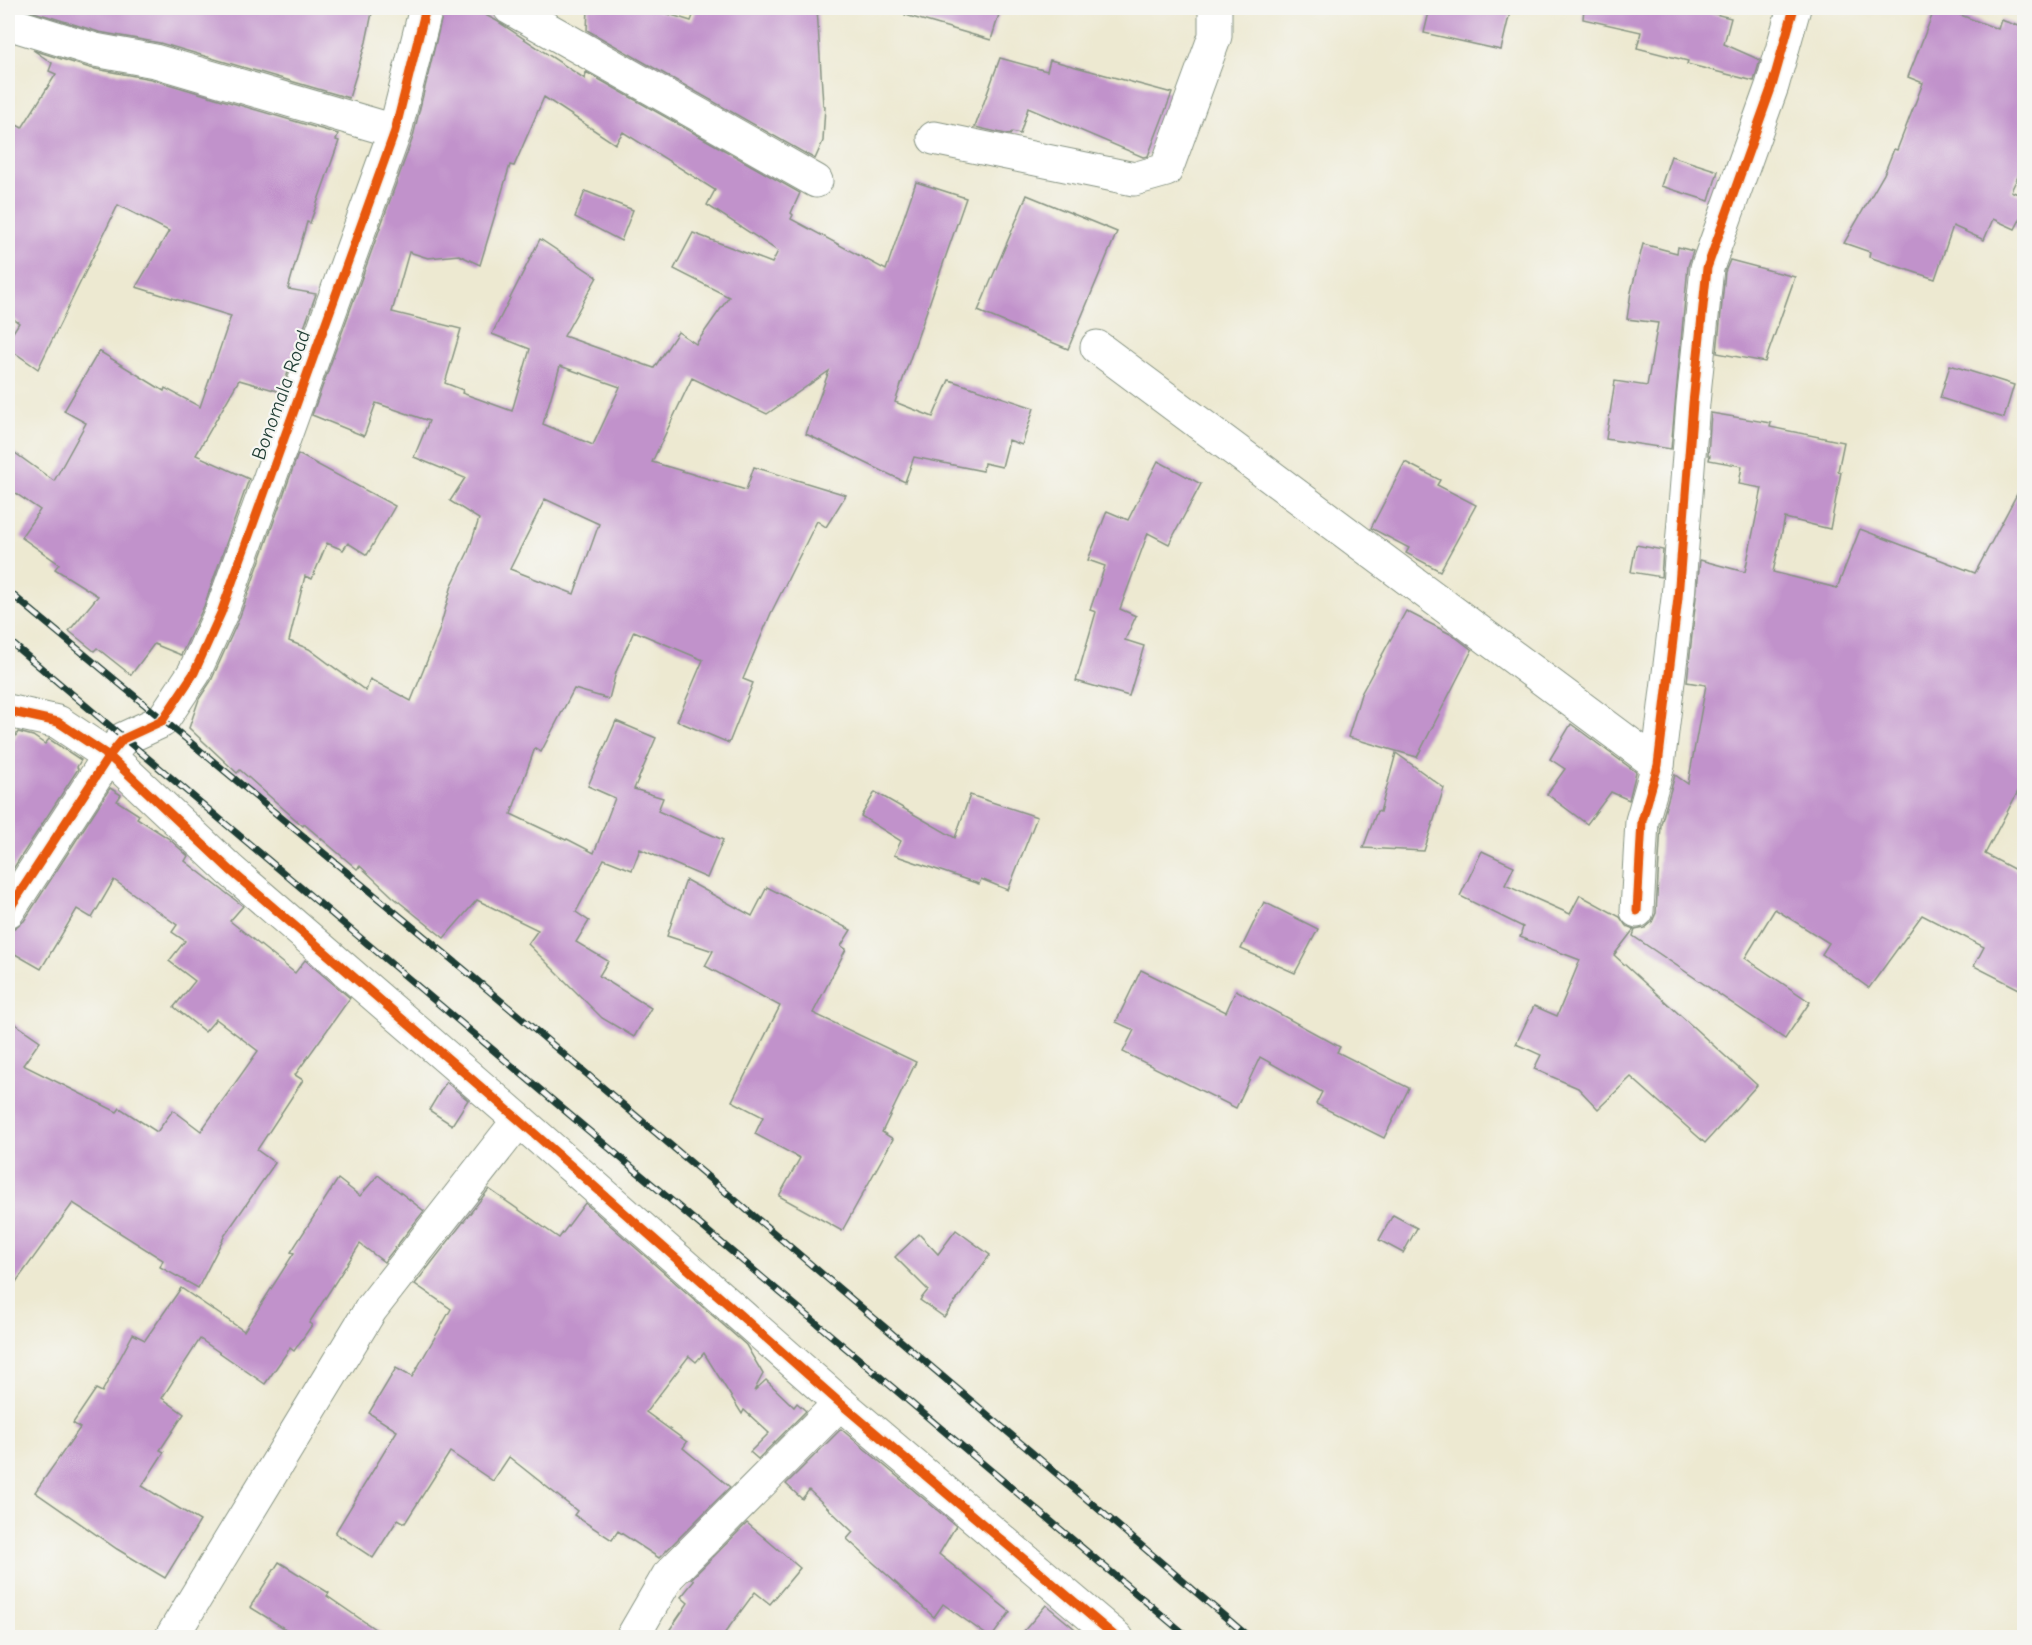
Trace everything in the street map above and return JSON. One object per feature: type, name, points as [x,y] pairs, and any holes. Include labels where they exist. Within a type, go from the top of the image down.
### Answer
[{"type":"street","name":"Bonomala Road","points":[[8,911],[109,756],[123,739],[162,721],[194,673],[229,591],[395,131],[426,8]]},
{"type":"street","points":[[510,8],[816,181]]},
{"type":"street","points":[[934,138],[1134,179],[1166,170],[1215,36],[1215,8]]},
{"type":"street","points":[[1637,911],[1642,821],[1658,765],[1678,598],[1693,403],[1707,268],[1772,86],[1794,8]]},
{"type":"street","points":[[8,23],[95,50],[155,62],[395,131]]},
{"type":"street","points":[[1097,348],[1658,765]]},
{"type":"street","points":[[8,711],[58,722],[109,756],[230,870],[519,1120],[840,1403],[1117,1638]]},
{"type":"street","points":[[171,1638],[371,1309],[519,1120]]},
{"type":"street","points":[[632,1638],[668,1576],[840,1403]]},
{"type":"building","points":[[21,8],[373,8],[366,42],[349,98],[160,43],[99,32]]},
{"type":"building","points":[[444,8],[472,8],[497,21],[585,79],[586,72],[800,193],[791,213],[793,215],[791,219],[886,270],[916,182],[966,198],[895,402],[933,417],[949,380],[1034,408],[1022,445],[1009,440],[1002,467],[984,463],[983,471],[914,457],[905,482],[806,434],[829,371],[767,414],[692,378],[652,462],[746,490],[754,467],[846,495],[826,527],[817,521],[771,613],[743,679],[753,683],[729,743],[677,721],[703,660],[634,631],[616,672],[609,699],[574,689],[541,752],[535,748],[511,814],[594,853],[615,798],[588,786],[616,721],[656,738],[634,789],[663,798],[658,811],[723,840],[707,878],[640,849],[632,870],[604,859],[576,912],[589,921],[576,942],[608,961],[599,976],[651,1008],[634,1037],[602,1018],[528,944],[538,930],[477,900],[444,938],[393,897],[360,866],[357,869],[304,824],[303,826],[240,770],[237,773],[189,728],[199,699],[211,681],[239,619],[298,454],[395,506],[367,555],[348,543],[343,550],[327,543],[312,579],[305,576],[289,641],[309,649],[366,691],[370,679],[411,701],[439,631],[452,585],[468,552],[479,519],[450,501],[465,478],[414,457],[429,421],[376,403],[364,436],[312,415],[413,137]],"holes":[[[544,97],[615,144],[623,132],[715,190],[707,205],[778,251],[772,263],[693,233],[674,269],[729,297],[696,344],[678,332],[654,368],[564,336],[597,277],[540,239],[492,334],[530,349],[512,411],[462,393],[463,390],[445,383],[461,329],[392,312],[409,252],[428,258],[459,255],[480,265],[510,165],[514,166]],[[560,366],[620,387],[593,445],[543,424]],[[545,499],[599,524],[574,594],[510,569]]]},
{"type":"building","points":[[588,8],[649,8],[691,21],[696,8],[817,8],[823,105],[825,106],[823,141],[815,159],[587,30]]},
{"type":"building","points":[[906,8],[1001,8],[991,40],[905,15]]},
{"type":"building","points":[[1430,8],[1511,8],[1501,50],[1424,33]]},
{"type":"building","points":[[1584,8],[1691,8],[1731,18],[1724,44],[1760,60],[1754,81],[1687,64],[1688,61],[1637,48],[1641,32],[1583,19]]},
{"type":"building","points":[[1935,8],[1942,8],[1998,29],[2001,20],[2025,28],[2025,162],[2011,191],[2025,197],[2025,210],[2015,229],[1993,219],[1984,240],[1953,226],[1935,279],[1869,257],[1870,252],[1844,243],[1884,174],[1894,149],[1897,150],[1923,83],[1908,77]]},
{"type":"building","points":[[33,50],[90,68],[151,79],[338,134],[336,140],[339,141],[310,223],[307,222],[288,289],[316,294],[281,392],[239,380],[196,455],[249,479],[204,606],[181,655],[154,644],[131,675],[97,648],[94,651],[69,631],[98,596],[55,569],[59,564],[21,537],[40,510],[8,488],[8,448],[54,481],[86,423],[64,411],[99,351],[164,391],[165,388],[200,407],[231,316],[136,287],[169,231],[118,205],[38,369],[8,348],[8,340],[19,323],[8,315],[8,120],[22,128],[56,74],[49,71],[52,63]]},
{"type":"building","points":[[1000,58],[1047,71],[1050,60],[1172,93],[1148,156],[1143,157],[1028,108],[1020,134],[1012,132],[1010,135],[975,127]]},
{"type":"building","points":[[1671,156],[1718,171],[1709,201],[1661,186]]},
{"type":"building","points":[[585,191],[633,210],[621,241],[575,217]]},
{"type":"building","points":[[1027,195],[1117,232],[1068,349],[978,311]]},
{"type":"building","points":[[1643,244],[1677,253],[1678,247],[1693,251],[1688,266],[1671,449],[1606,439],[1615,381],[1647,386],[1658,323],[1627,319]]},
{"type":"building","points":[[1730,260],[1795,277],[1765,362],[1717,353],[1725,272]]},
{"type":"building","points":[[1950,365],[2014,385],[2004,418],[1940,398]]},
{"type":"building","points":[[1711,413],[1771,423],[1770,427],[1844,442],[1838,471],[1841,472],[1830,529],[1785,518],[1773,572],[1837,588],[1860,529],[1975,573],[2025,479],[2025,778],[1985,854],[2025,875],[2025,992],[1974,966],[1984,947],[1922,915],[1869,988],[1822,954],[1829,943],[1775,909],[1745,958],[1810,1002],[1785,1039],[1633,936],[1635,930],[1645,928],[1652,922],[1656,913],[1661,824],[1675,775],[1688,784],[1706,685],[1687,682],[1700,560],[1745,572],[1762,488],[1739,484],[1742,466],[1709,460]]},
{"type":"building","points":[[1158,461],[1201,484],[1169,544],[1148,533],[1120,609],[1136,616],[1125,640],[1144,646],[1129,696],[1076,681],[1096,612],[1090,610],[1105,566],[1088,560],[1107,511],[1128,520]]},
{"type":"building","points":[[1405,462],[1440,480],[1437,485],[1476,505],[1440,571],[1406,553],[1409,548],[1371,528]]},
{"type":"building","points":[[1636,545],[1663,550],[1661,577],[1631,572]]},
{"type":"building","points":[[1406,611],[1454,636],[1472,650],[1417,757],[1348,737],[1361,694]]},
{"type":"building","points":[[1571,724],[1636,772],[1629,800],[1611,792],[1587,824],[1547,794],[1565,769],[1550,759]]},
{"type":"building","points":[[18,732],[33,736],[45,744],[49,739],[81,760],[78,769],[11,872],[8,867],[8,749]]},
{"type":"building","points":[[1396,753],[1444,788],[1424,851],[1363,848],[1377,811],[1380,812]]},
{"type":"building","points":[[110,788],[121,795],[117,801],[139,815],[137,818],[168,838],[188,856],[185,861],[243,906],[230,921],[295,973],[305,960],[350,998],[295,1075],[303,1080],[257,1150],[275,1163],[225,1235],[198,1288],[160,1267],[163,1260],[73,1203],[8,1293],[8,1019],[40,1041],[23,1065],[117,1112],[120,1108],[157,1132],[173,1110],[201,1131],[258,1051],[216,1019],[205,1032],[174,1007],[195,981],[169,961],[185,941],[172,932],[177,925],[114,880],[92,918],[77,909],[41,969],[8,950],[8,937],[13,929],[24,921]]},
{"type":"building","points":[[875,792],[955,838],[970,795],[1037,817],[1008,890],[981,879],[979,884],[894,855],[901,841],[861,816]]},
{"type":"building","points":[[1482,851],[1514,866],[1505,885],[1570,914],[1580,895],[1620,917],[1626,926],[1634,929],[1614,955],[1757,1085],[1705,1143],[1631,1077],[1598,1109],[1578,1088],[1534,1069],[1541,1055],[1516,1044],[1534,1006],[1557,1016],[1580,960],[1520,937],[1523,927],[1460,896]]},
{"type":"building","points":[[686,880],[752,916],[767,887],[851,930],[841,946],[846,949],[813,1013],[916,1062],[882,1132],[893,1139],[842,1231],[779,1196],[800,1158],[755,1134],[763,1117],[732,1101],[780,1006],[705,966],[713,951],[667,936]]},
{"type":"building","points":[[1264,902],[1318,929],[1295,973],[1241,949]]},
{"type":"building","points":[[1141,970],[1226,1012],[1236,990],[1340,1047],[1337,1052],[1409,1088],[1384,1138],[1316,1104],[1322,1092],[1260,1057],[1236,1108],[1123,1052],[1134,1030],[1116,1022]]},
{"type":"building","points":[[446,1082],[468,1100],[452,1125],[429,1110]]},
{"type":"building","points":[[378,1175],[424,1211],[384,1262],[360,1244],[309,1323],[312,1325],[294,1351],[290,1348],[265,1384],[200,1339],[162,1398],[184,1414],[160,1450],[164,1452],[142,1486],[200,1521],[165,1578],[117,1549],[35,1492],[80,1428],[73,1423],[96,1389],[102,1392],[133,1334],[145,1340],[181,1288],[244,1331],[338,1179],[360,1196]]},
{"type":"building","points":[[489,1189],[559,1238],[585,1203],[746,1345],[763,1374],[754,1391],[766,1380],[794,1407],[797,1403],[806,1411],[758,1459],[750,1452],[769,1433],[744,1410],[742,1414],[704,1353],[696,1362],[689,1356],[646,1412],[687,1442],[683,1448],[730,1487],[659,1558],[618,1531],[612,1540],[574,1515],[577,1511],[509,1457],[493,1481],[450,1452],[405,1523],[398,1519],[373,1558],[335,1533],[397,1431],[369,1413],[396,1368],[412,1377],[451,1309],[415,1284]]},
{"type":"building","points":[[1393,1215],[1417,1228],[1403,1253],[1379,1240]]},
{"type":"building","points":[[956,1230],[990,1255],[944,1317],[920,1300],[928,1290],[895,1257],[919,1234],[938,1254]]},
{"type":"building","points":[[841,1429],[956,1526],[939,1554],[1010,1612],[991,1638],[943,1604],[934,1617],[847,1539],[853,1532],[809,1490],[802,1499],[786,1484]]},
{"type":"building","points":[[747,1523],[800,1568],[770,1604],[755,1592],[721,1638],[664,1638],[688,1603],[681,1597],[694,1581],[691,1579]]},
{"type":"building","points":[[279,1562],[329,1593],[327,1596],[388,1638],[300,1638],[250,1607]]},
{"type":"building","points":[[1046,1605],[1086,1638],[1018,1638]]},
{"type":"railway","points":[[8,591],[467,972],[1250,1638]]},
{"type":"railway","points":[[8,640],[1189,1638]]},
{"type":"cycle path","points":[[8,911],[109,756],[123,739],[162,721],[194,673],[221,613],[395,131],[426,8]]},
{"type":"cycle path","points":[[1637,911],[1642,821],[1658,765],[1678,598],[1693,403],[1707,268],[1772,86],[1794,8]]},
{"type":"cycle path","points":[[8,711],[58,722],[109,756],[230,870],[519,1120],[840,1403],[1117,1638]]}]
